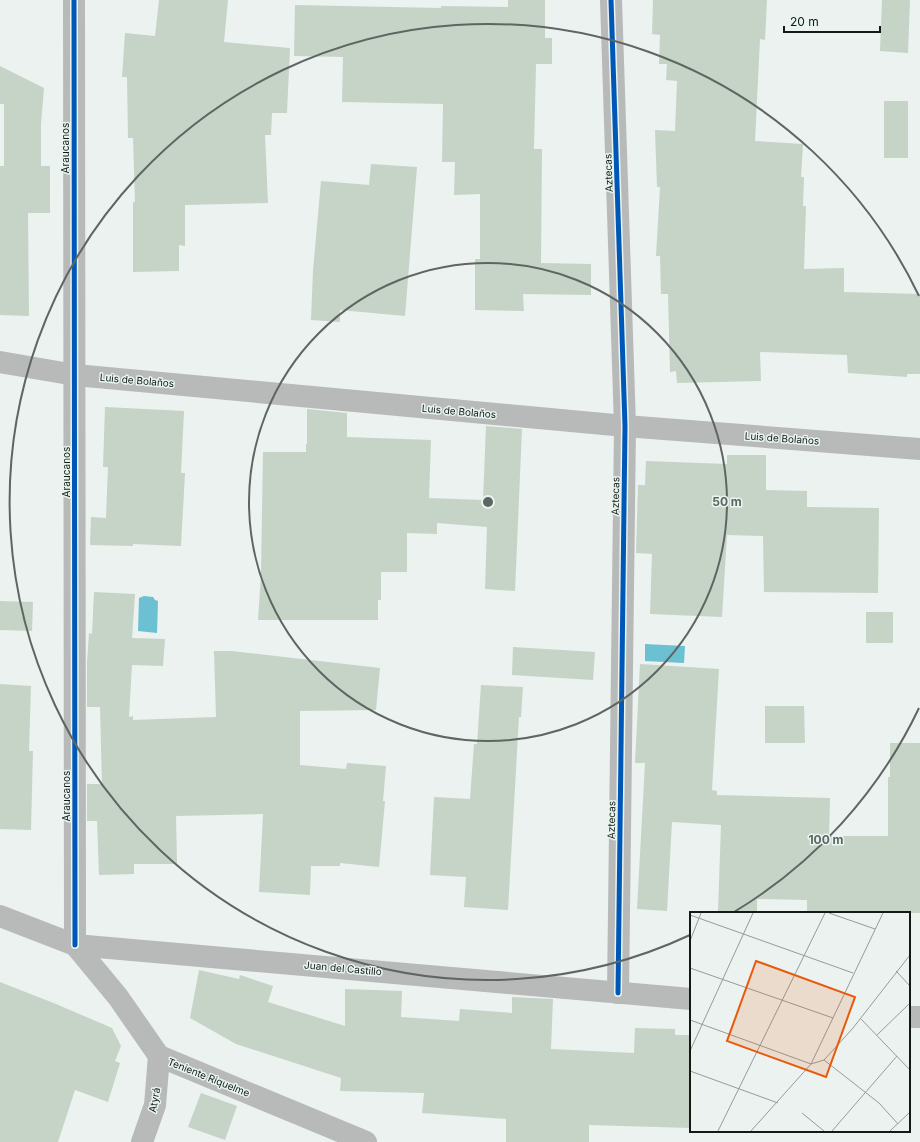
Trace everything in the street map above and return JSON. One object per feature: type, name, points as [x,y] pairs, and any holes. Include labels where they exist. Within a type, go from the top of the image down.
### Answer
[{"type":"street","name":"Araucanos","points":[[74,0],[75,945]]},
{"type":"street","name":"Aztecas","points":[[611,0],[625,426],[618,993]]},
{"type":"street","name":"Luis de Bolaños","points":[[0,362],[75,375],[625,426],[920,449]]},
{"type":"street","name":"Juan del Castillo","points":[[0,916],[75,945],[690,999]]},
{"type":"street","name":"Teniente Riquelme","points":[[75,945],[118,997],[159,1056],[366,1142]]},
{"type":"street","points":[[910,1016],[920,1017]]},
{"type":"street","name":"Atyrá","points":[[142,1142],[155,1105],[159,1056]]},
{"type":"water","points":[[144,596],[153,597],[158,601],[157,633],[138,631],[139,598]]},
{"type":"water","points":[[645,644],[685,646],[684,663],[645,661]]},
{"type":"building","points":[[159,0],[228,0],[224,42],[290,48],[287,113],[272,113],[271,135],[265,135],[268,203],[185,205],[185,246],[179,245],[179,271],[133,272],[133,202],[135,202],[133,138],[128,138],[127,77],[122,77],[125,33],[155,36]]},
{"type":"building","points":[[508,0],[545,0],[545,38],[552,38],[552,64],[536,64],[534,149],[542,149],[541,263],[591,264],[591,295],[523,294],[524,311],[475,310],[475,259],[480,259],[480,194],[454,195],[455,162],[442,162],[443,104],[342,102],[343,57],[294,56],[295,5],[441,8],[441,6],[508,7]]},
{"type":"building","points":[[653,0],[767,0],[765,40],[760,39],[755,141],[803,144],[801,177],[804,177],[803,206],[806,206],[804,269],[844,268],[844,292],[920,294],[920,374],[907,374],[907,377],[848,373],[847,355],[760,352],[761,381],[677,383],[676,371],[670,372],[668,294],[661,294],[660,256],[656,256],[660,187],[657,187],[655,130],[675,131],[677,81],[666,80],[667,64],[659,64],[660,35],[652,34]]},
{"type":"building","points":[[882,0],[910,0],[908,53],[880,51]]},
{"type":"building","points":[[0,66],[44,88],[41,124],[41,166],[50,166],[50,213],[28,213],[29,316],[0,315],[0,166],[4,166],[4,104],[0,104]]},
{"type":"building","points":[[884,101],[908,101],[908,158],[884,158]]},
{"type":"building","points":[[371,164],[417,167],[405,316],[340,310],[340,322],[311,320],[313,271],[321,181],[369,185]]},
{"type":"building","points":[[105,407],[184,411],[181,473],[185,473],[181,546],[133,544],[133,546],[90,545],[91,517],[106,518],[108,467],[103,467]]},
{"type":"building","points":[[307,409],[347,413],[347,437],[431,440],[429,498],[483,500],[486,426],[522,429],[515,591],[485,589],[487,527],[437,523],[437,534],[407,533],[407,572],[381,572],[381,600],[378,600],[378,620],[258,620],[261,575],[263,452],[306,452]]},
{"type":"building","points":[[727,455],[766,455],[766,490],[807,491],[807,507],[879,508],[878,593],[764,592],[763,536],[727,535],[722,617],[650,614],[652,554],[636,553],[638,485],[645,485],[646,461],[727,464]]},
{"type":"building","points":[[94,592],[135,594],[132,638],[165,639],[163,666],[132,665],[129,717],[133,716],[133,720],[216,717],[214,651],[231,651],[380,668],[376,710],[300,711],[300,765],[346,769],[347,763],[386,766],[383,801],[385,801],[379,867],[340,863],[340,866],[311,866],[310,895],[259,892],[263,814],[176,816],[177,864],[134,864],[134,874],[99,875],[97,821],[87,821],[87,784],[102,784],[100,707],[87,707],[87,662],[89,633],[92,634]]},
{"type":"building","points":[[0,601],[33,602],[32,631],[0,630]]},
{"type":"building","points":[[866,612],[893,612],[893,643],[866,643]]},
{"type":"building","points":[[513,647],[595,652],[593,680],[512,675]]},
{"type":"building","points":[[640,664],[719,669],[712,790],[717,791],[717,795],[830,798],[829,836],[888,836],[888,777],[890,777],[890,743],[920,743],[920,913],[807,912],[807,900],[757,899],[757,912],[718,911],[721,825],[672,822],[667,911],[637,909],[645,763],[635,763]]},
{"type":"building","points":[[0,684],[31,686],[29,751],[33,751],[31,830],[0,829]]},
{"type":"building","points":[[481,685],[523,687],[521,717],[519,717],[508,910],[464,907],[466,877],[430,875],[434,797],[470,799],[474,744],[477,744]]},
{"type":"building","points":[[765,706],[804,706],[805,743],[765,743]]},
{"type":"building","points":[[199,970],[239,979],[240,975],[273,986],[268,1002],[345,1026],[345,989],[402,991],[401,1017],[459,1021],[460,1009],[512,1013],[512,997],[553,999],[551,1049],[634,1053],[635,1028],[675,1029],[675,1035],[690,1035],[690,1128],[589,1125],[589,1142],[506,1142],[506,1119],[422,1113],[424,1093],[340,1091],[341,1078],[236,1044],[190,1018]]},
{"type":"building","points":[[0,982],[112,1028],[121,1046],[115,1061],[120,1063],[108,1102],[75,1090],[58,1142],[0,1142]]},
{"type":"building","points":[[201,1093],[237,1106],[225,1140],[188,1127]]},
{"type":"cycle path","points":[[74,0],[75,945]]},
{"type":"cycle path","points":[[611,0],[625,426],[618,993]]}]
